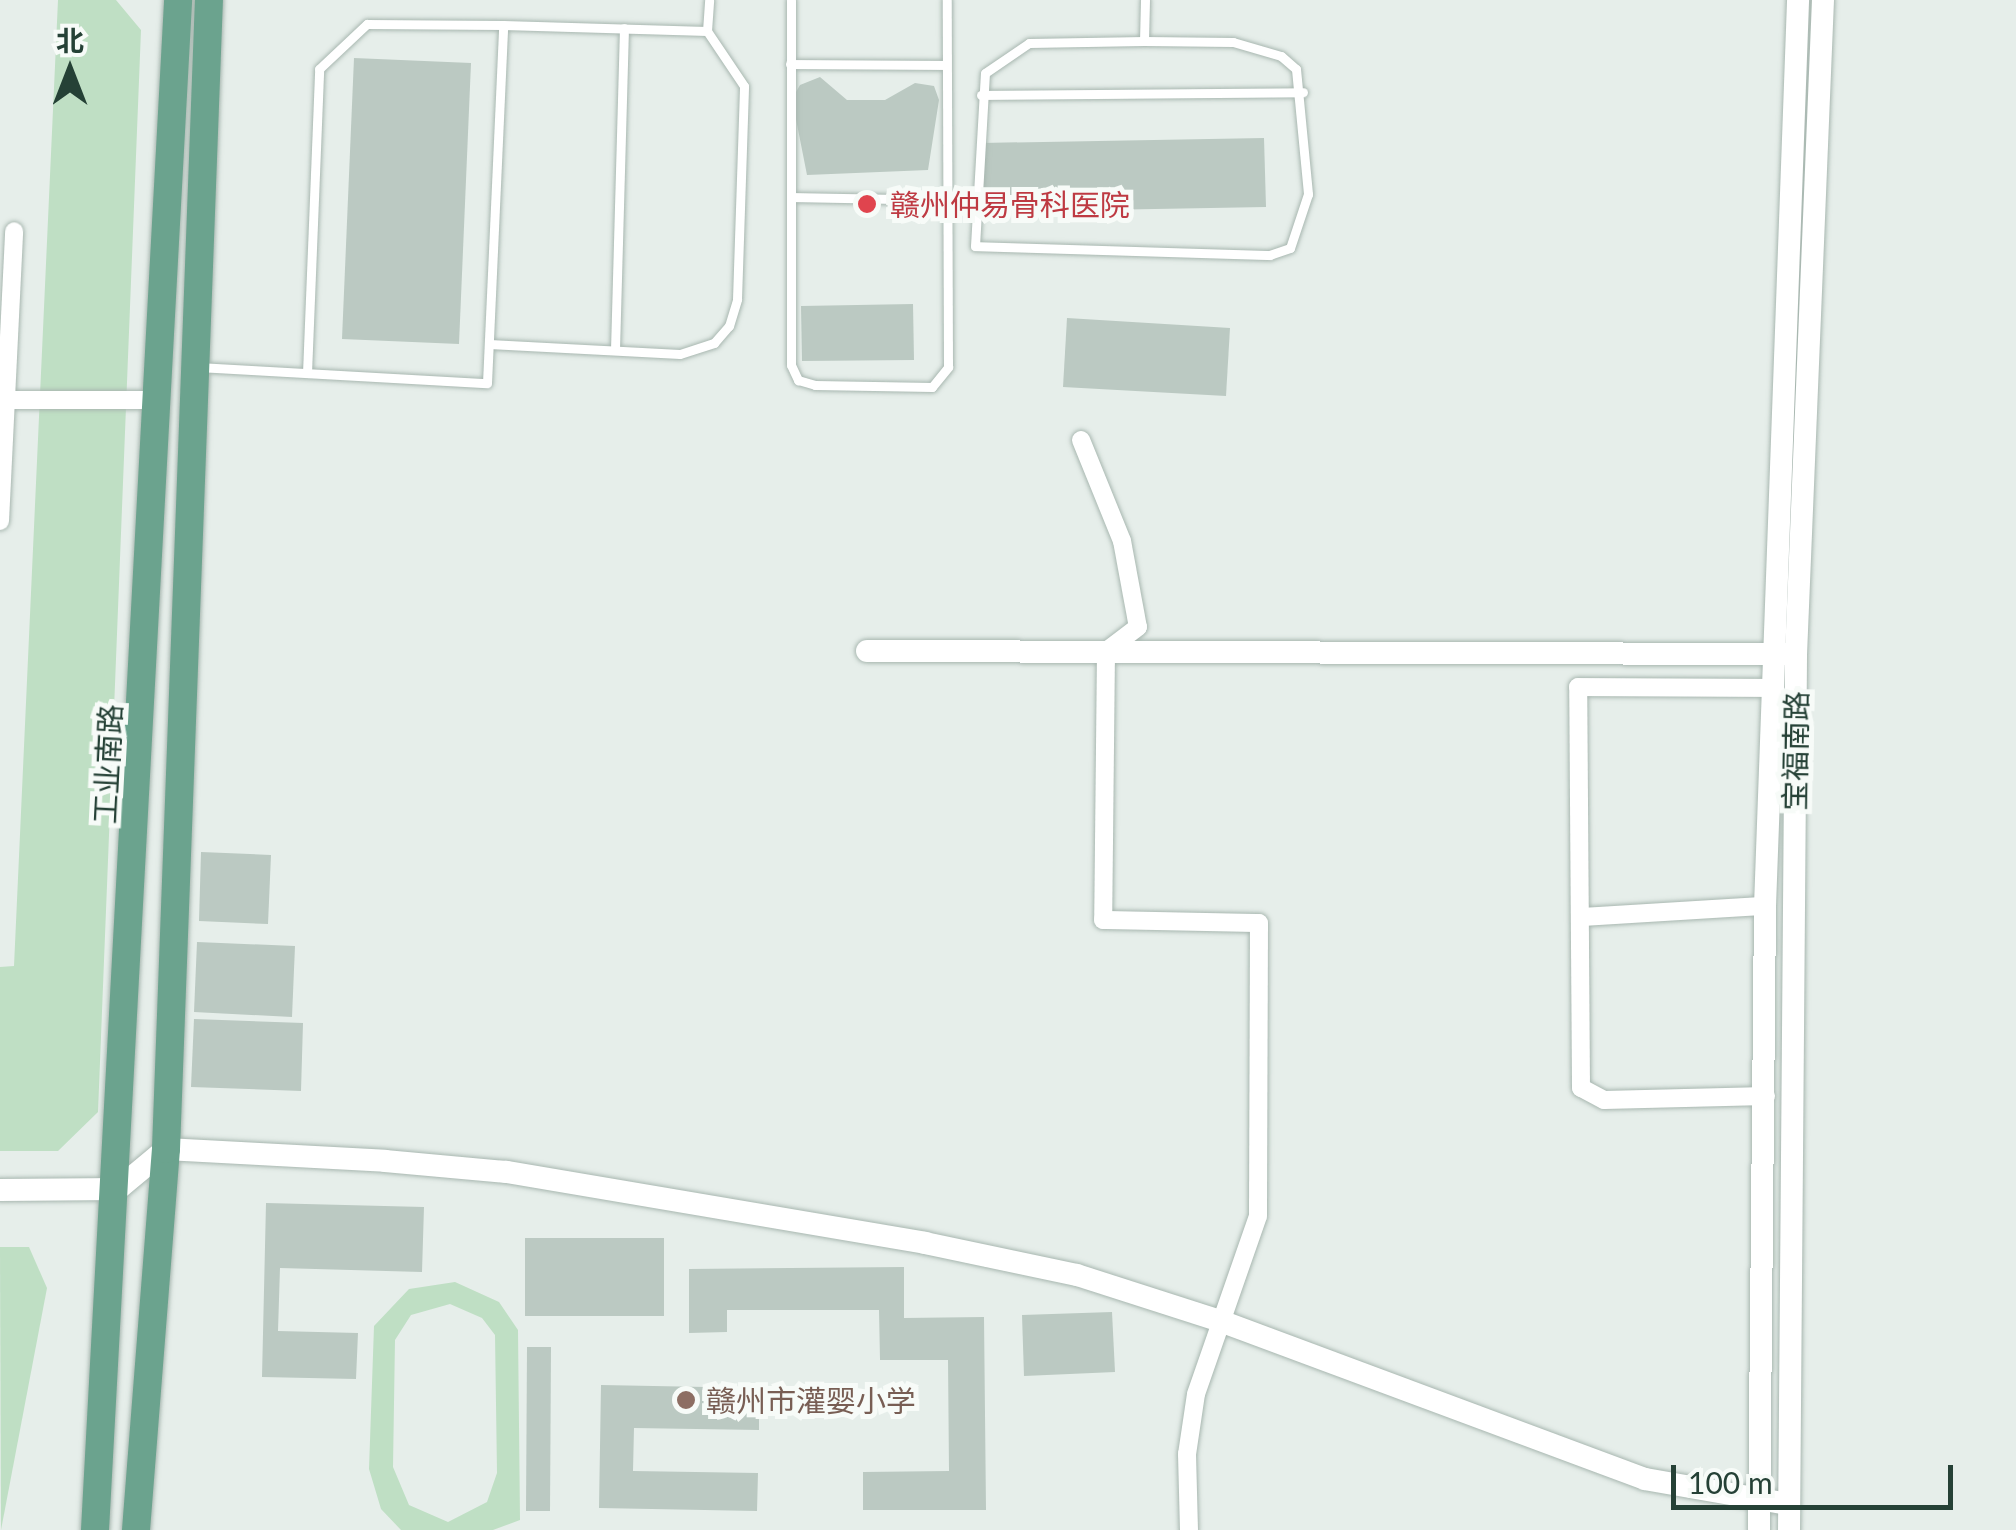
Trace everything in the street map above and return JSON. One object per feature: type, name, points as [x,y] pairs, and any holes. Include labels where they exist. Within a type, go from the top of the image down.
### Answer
[{"type":"main road","name":"工业南路","points":[[96,1530],[118,1189],[178,0]]},
{"type":"main road","points":[[136,1530],[166,1149],[209,0]]},
{"type":"main road","points":[[1783,0],[1798,12]]},
{"type":"main road","name":"宝福南路","points":[[1759,1530],[1765,906],[1775,688],[1786,654],[1824,44],[1823,0]]},
{"type":"main road","points":[[1824,44],[1838,0]]},
{"type":"main road","name":"宝福南路","points":[[1789,1530],[1786,654],[1798,12]]},
{"type":"main road","points":[[868,651],[1786,654]]},
{"type":"main road","points":[[0,1190],[118,1189],[166,1149],[506,1172],[662,1197],[1077,1275],[1223,1322],[1645,1478],[1758,1494],[1788,1504]]},
{"type":"street","points":[[0,521],[14,231]]},
{"type":"street","points":[[3,400],[158,400]]},
{"type":"street","points":[[1081,440],[1122,541],[1138,627],[1106,651],[1103,920],[1259,923],[1258,1216],[1196,1394],[1187,1454],[1189,1530]]},
{"type":"street","points":[[1766,1096],[1604,1100],[1581,1088],[1583,917],[1578,687],[1775,688]]},
{"type":"street","points":[[1583,917],[1765,906]]},
{"type":"lane","points":[[489,344],[680,354],[714,343],[738,298],[744,86],[707,30],[708,0]]},
{"type":"lane","points":[[791,0],[791,365],[798,380],[815,385],[942,383],[948,367],[947,0]]},
{"type":"lane","points":[[1144,40],[1145,0]]},
{"type":"lane","points":[[306,373],[319,70],[367,24],[707,30]]},
{"type":"lane","points":[[195,366],[487,383],[502,25]]},
{"type":"lane","points":[[615,350],[624,28]]},
{"type":"lane","points":[[1144,40],[1258,47],[1296,70],[1303,92],[1305,211],[1290,248],[1270,255],[975,246],[981,95],[985,74],[1001,56],[1030,43],[1144,40]]},
{"type":"lane","points":[[790,64],[946,65]]},
{"type":"lane","points":[[981,95],[1303,92]]},
{"type":"lane","points":[[794,198],[947,200]]},
{"type":"green space","points":[[58,0],[116,0],[141,30],[98,1112],[58,1151],[0,1151],[0,967],[14,966]]},
{"type":"green space","points":[[0,1247],[29,1247],[47,1288],[1,1530]]},
{"type":"green space","points":[[455,1282],[499,1302],[518,1330],[520,1520],[493,1530],[401,1530],[381,1509],[369,1469],[374,1326],[409,1289]],"holes":[[[450,1304],[482,1318],[495,1335],[497,1473],[487,1502],[448,1522],[409,1505],[393,1467],[395,1340],[411,1315]]]},
{"type":"building","points":[[354,58],[471,63],[459,344],[342,339]]},
{"type":"building","points":[[820,77],[847,100],[885,100],[915,83],[934,86],[939,100],[928,170],[807,175],[792,99],[800,85]]},
{"type":"building","points":[[1264,138],[1266,207],[982,212],[981,143]]},
{"type":"building","points":[[913,304],[914,360],[802,361],[801,306]]},
{"type":"building","points":[[1067,318],[1230,328],[1226,396],[1063,387]]},
{"type":"building","points":[[201,852],[271,855],[268,924],[199,921]]},
{"type":"building","points":[[197,942],[295,946],[292,1017],[194,1012]]},
{"type":"building","points":[[194,1019],[303,1023],[301,1091],[191,1087]]},
{"type":"building","points":[[266,1203],[424,1207],[422,1272],[280,1268],[278,1331],[358,1333],[356,1379],[262,1377]]},
{"type":"building","points":[[525,1238],[664,1238],[664,1316],[525,1316]]},
{"type":"building","points":[[904,1267],[904,1318],[984,1317],[986,1510],[863,1510],[863,1472],[949,1471],[948,1360],[880,1360],[879,1310],[727,1310],[727,1332],[689,1333],[689,1269]]},
{"type":"building","points":[[1112,1312],[1115,1372],[1024,1376],[1022,1315]]},
{"type":"building","points":[[527,1347],[551,1347],[550,1511],[526,1511]]},
{"type":"building","points":[[601,1385],[759,1388],[759,1430],[634,1428],[633,1471],[758,1473],[757,1511],[599,1508]]},
{"type":"place","name":"赣州仲易骨科医院","points":[[867,204]]},
{"type":"place","name":"赣州市灌婴小学","points":[[686,1400]]}]
